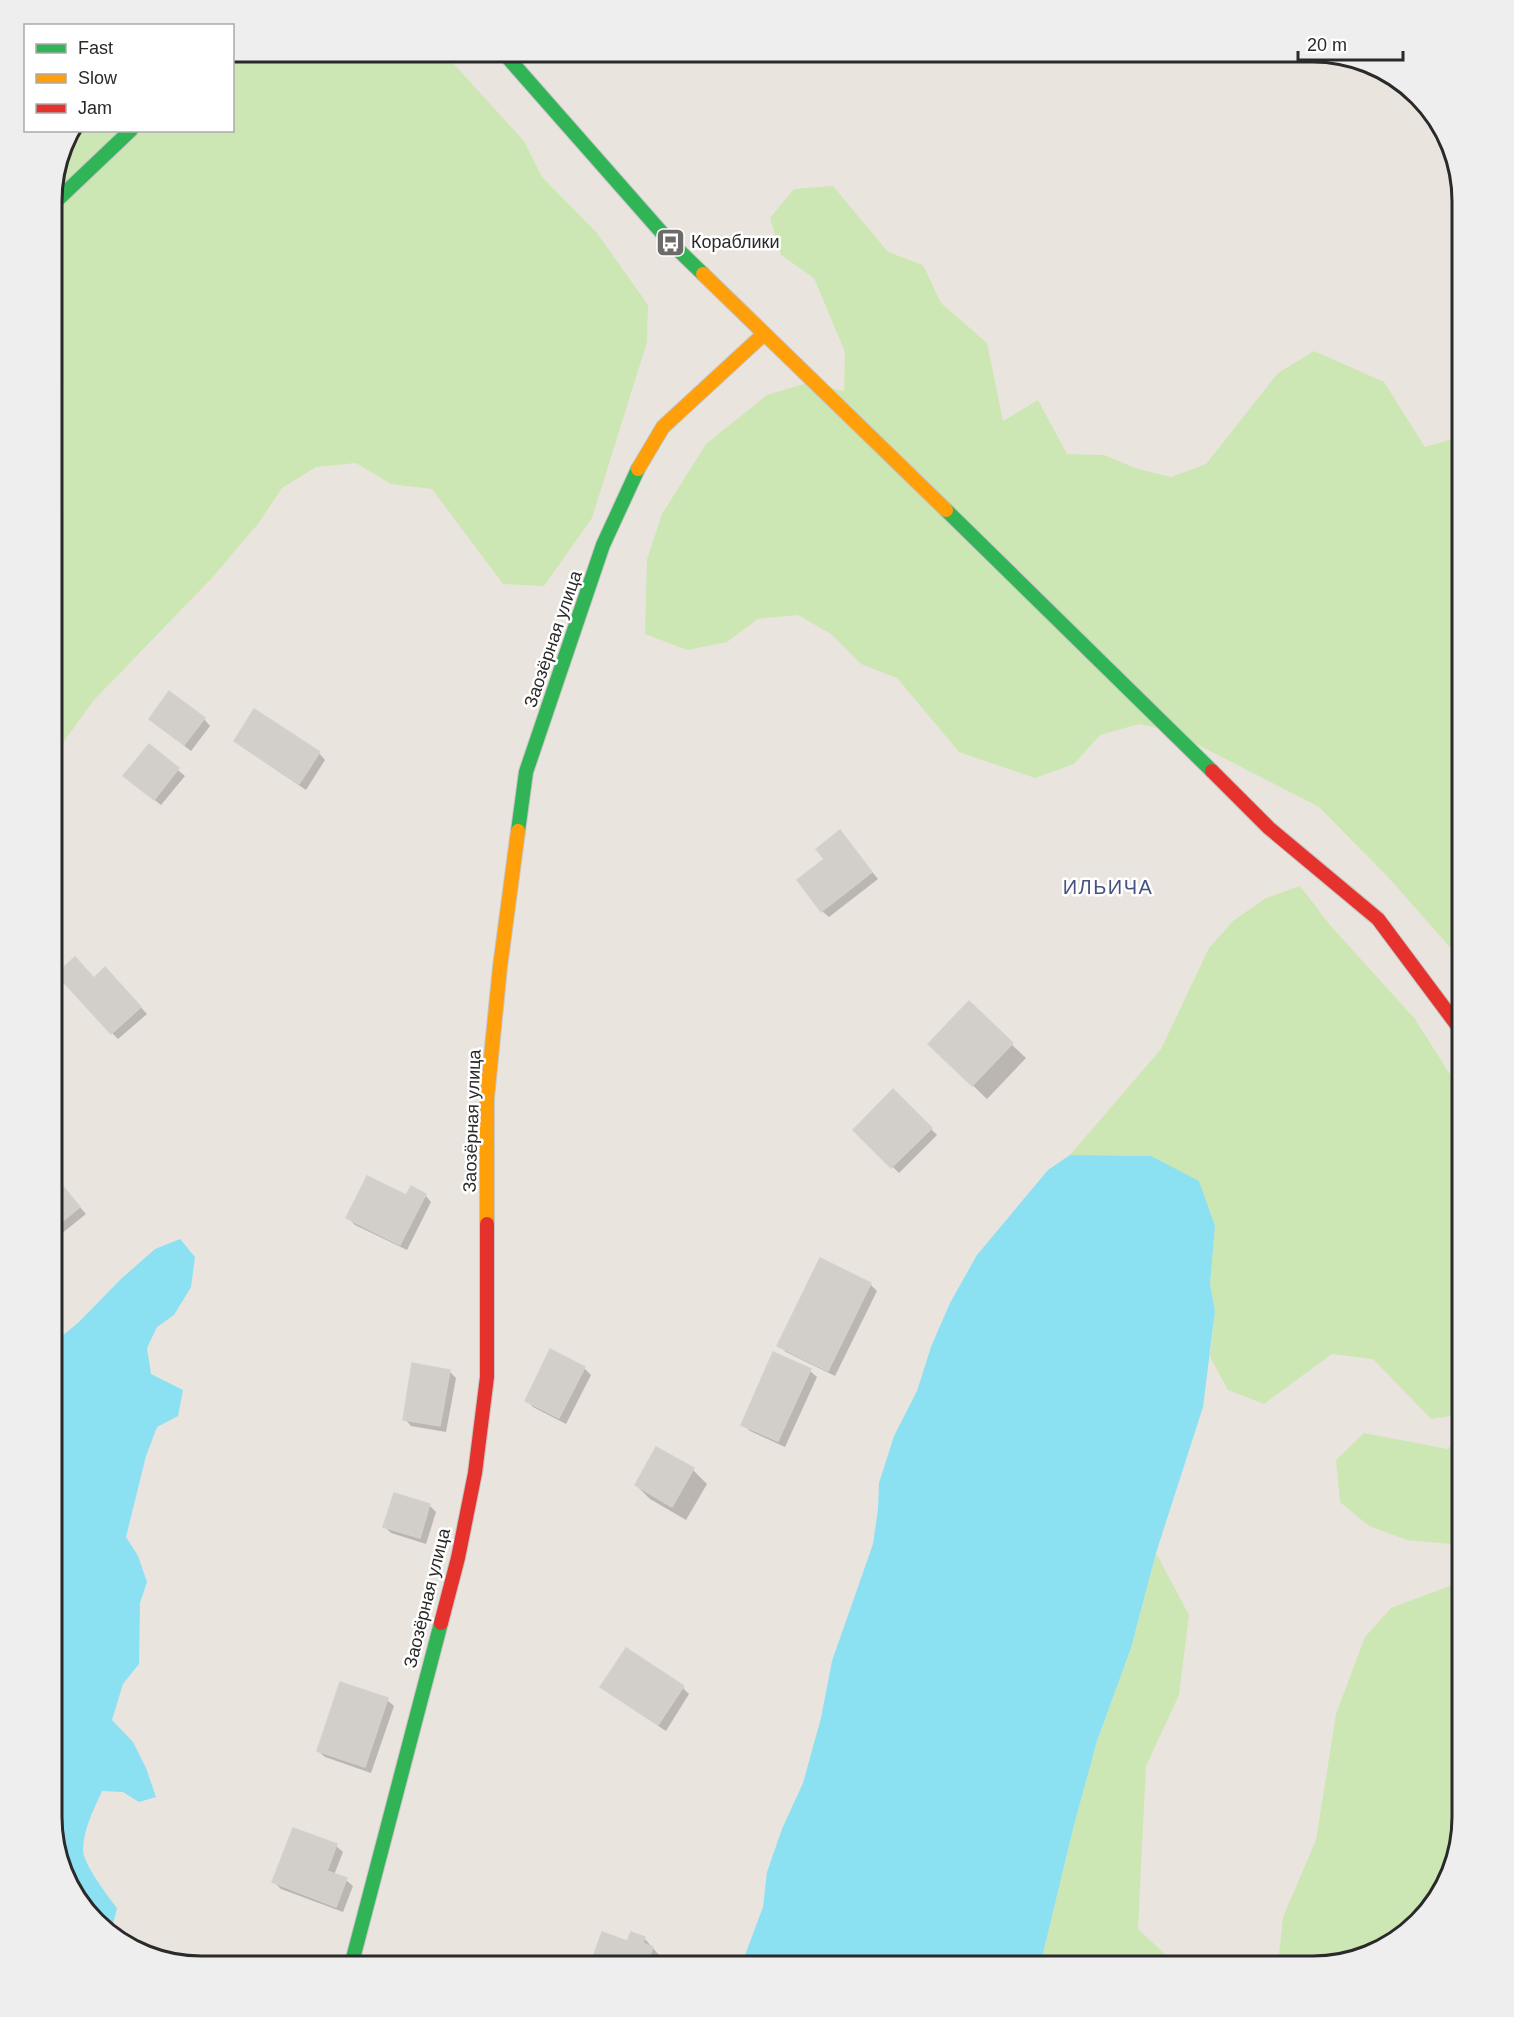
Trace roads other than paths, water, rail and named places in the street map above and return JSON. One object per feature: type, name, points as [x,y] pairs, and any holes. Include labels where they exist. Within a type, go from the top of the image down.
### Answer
[{"type":"street","points":[[512,62],[670,242],[1269,828],[1378,919],[1452,1018]]},
{"type":"street","points":[[62,196],[129,132]]},
{"type":"street","name":"Заозёрная улица","points":[[354,1956],[458,1558],[475,1473],[487,1377],[487,1098],[500,967],[525,772],[603,545],[635,475],[663,428],[764,334]]},
{"type":"water","points":[[1070,1155],[1151,1156],[1199,1181],[1215,1226],[1210,1284],[1215,1311],[1203,1407],[1156,1553],[1131,1648],[1097,1741],[1042,1956],[745,1956],[763,1907],[767,1872],[782,1829],[803,1783],[821,1718],[832,1661],[873,1544],[879,1483],[894,1436],[917,1391],[931,1347],[950,1303],[977,1255],[1048,1170]]},
{"type":"water","points":[[180,1239],[195,1257],[191,1287],[174,1315],[157,1327],[147,1348],[151,1374],[183,1390],[178,1416],[157,1427],[146,1456],[126,1537],[138,1556],[147,1582],[140,1603],[139,1664],[123,1684],[112,1720],[133,1742],[146,1768],[156,1797],[139,1802],[123,1792],[102,1791],[83,1842],[87,1863],[117,1908],[113,1924],[96,1908],[76,1878],[66,1852],[63,1835],[62,1336],[155,1249]]},
{"type":"place","name":"Кораблики","points":[[670,242]]},
{"type":"district","name":"ИЛЬИЧА","points":[[1108,887]]}]
